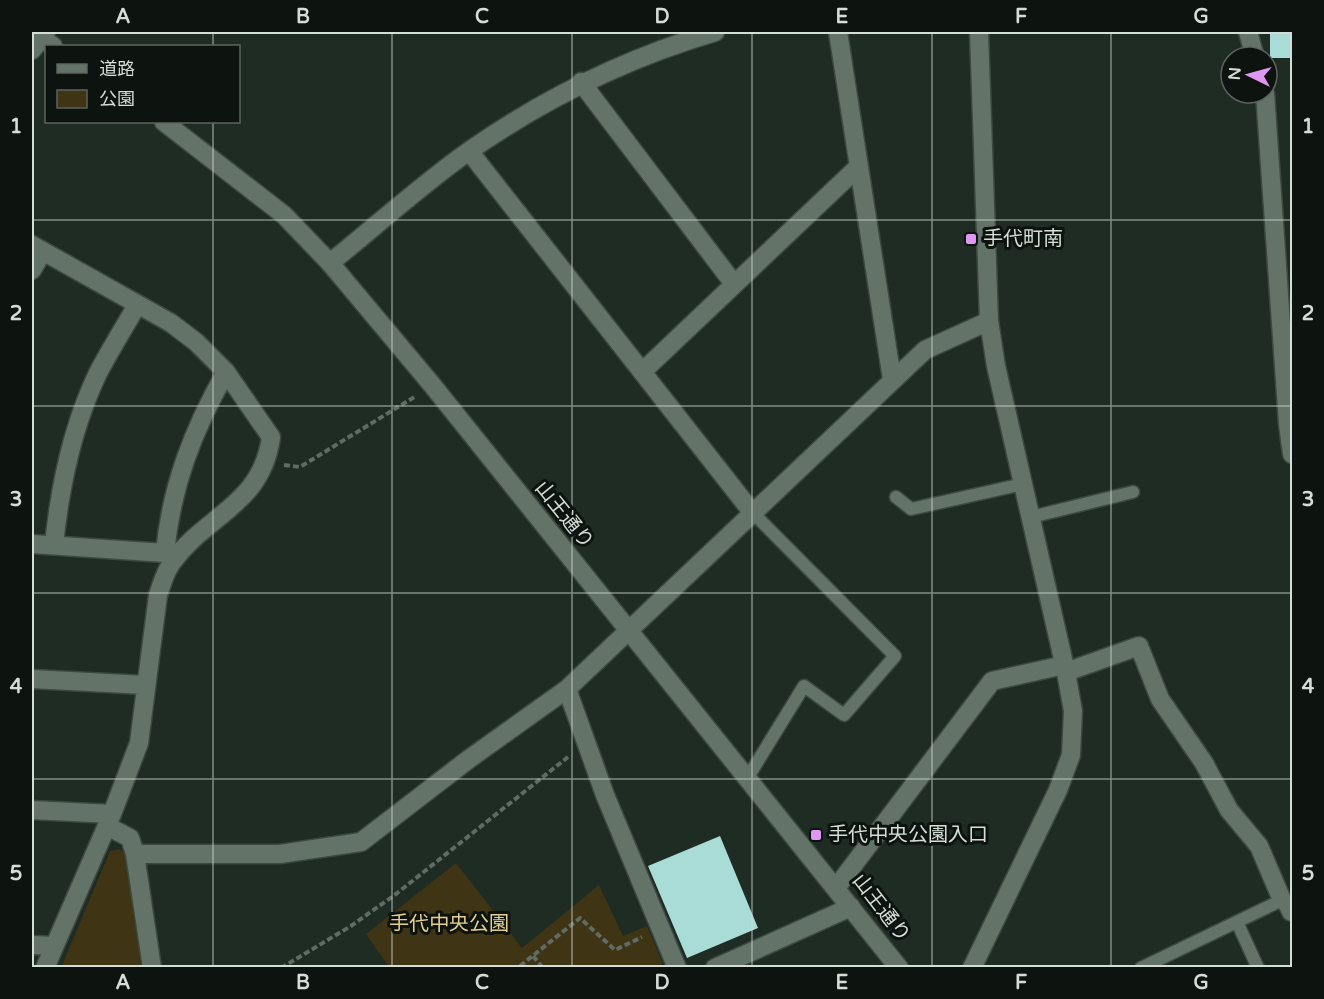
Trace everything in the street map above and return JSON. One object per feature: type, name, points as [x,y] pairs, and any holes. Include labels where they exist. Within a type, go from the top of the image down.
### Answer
[{"type":"street","points":[[330,263],[469,151],[581,82],[648,53],[715,32]]},
{"type":"street","points":[[838,32],[857,168],[892,379]]},
{"type":"street","points":[[972,968],[1058,790],[1071,755],[1073,711],[989,321],[979,32]]},
{"type":"street","points":[[581,82],[734,284]]},
{"type":"street","points":[[1266,105],[1288,424],[1293,454]]},
{"type":"street","name":"山王通り","points":[[165,123],[284,215],[330,263],[433,386],[899,968]]},
{"type":"street","points":[[469,151],[752,512]]},
{"type":"street","points":[[642,372],[857,168]]},
{"type":"street","points":[[32,270],[37,248],[171,323],[196,342],[226,372],[272,437],[266,462],[250,491],[169,557],[32,544]]},
{"type":"street","points":[[54,545],[60,489],[74,436],[98,373],[137,305]]},
{"type":"street","points":[[135,854],[280,854],[361,842],[469,759],[567,689],[925,350],[989,321]]},
{"type":"street","points":[[45,968],[110,820],[139,743],[158,595],[169,557],[168,518],[179,472],[207,405],[226,372]]},
{"type":"street","points":[[836,888],[992,681],[1065,668],[1139,646],[1160,699],[1204,763],[1229,810],[1259,846],[1288,908]]},
{"type":"street","points":[[32,679],[145,685]]},
{"type":"street","points":[[567,689],[585,744],[676,968]]},
{"type":"street","points":[[32,810],[110,820],[130,838],[135,854],[152,968]]},
{"type":"street","points":[[715,968],[851,908]]},
{"type":"street","points":[[32,945],[54,946]]},
{"type":"lane","points":[[896,497],[911,509],[1023,484]]},
{"type":"lane","points":[[1031,517],[1133,492]]},
{"type":"lane","points":[[748,777],[804,686],[844,715],[895,656],[752,512]]},
{"type":"lane","points":[[1141,968],[1237,922],[1288,908]]},
{"type":"lane","points":[[1237,922],[1258,968]]},
{"type":"path","points":[[266,462],[300,466],[433,386]]},
{"type":"path","points":[[281,968],[351,926],[396,894],[585,744]]},
{"type":"path","points":[[520,966],[580,918],[615,950],[660,928]]},
{"type":"path","points":[[533,956],[543,968]]},
{"type":"green space","points":[[120,849],[126,855],[142,967],[61,968],[110,851]]},
{"type":"green space","name":"手代中央公園","points":[[456,863],[522,948],[599,885],[623,936],[647,926],[663,964],[656,968],[389,967],[366,934]]},
{"type":"building","points":[[1270,32],[1292,32],[1292,58],[1279,58],[1279,45],[1270,45]]},
{"type":"building","points":[[720,836],[758,928],[687,958],[648,866]]},
{"type":"place","name":"手代町南","points":[[971,239]]},
{"type":"place","name":"手代中央公園入口","points":[[816,835]]}]
